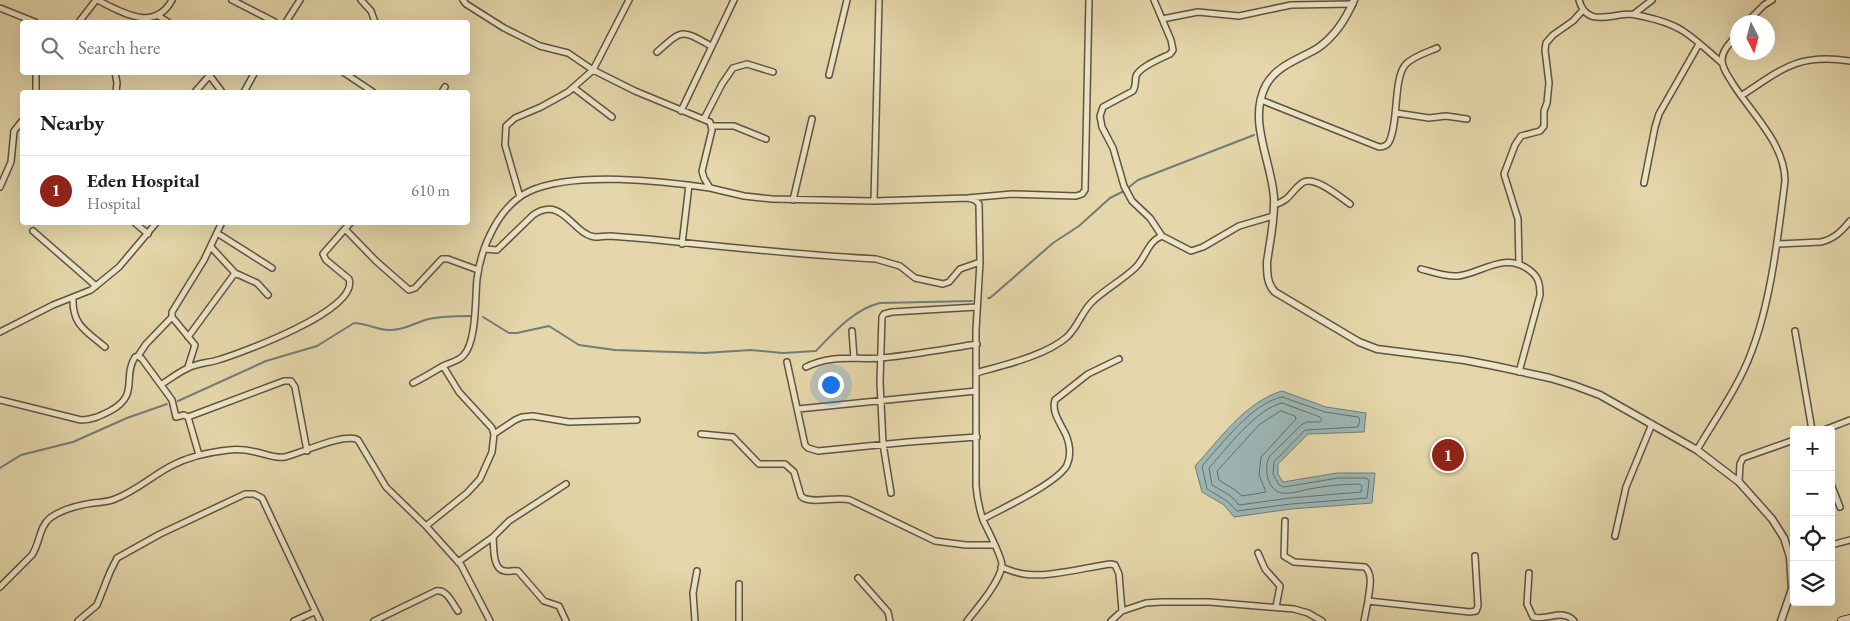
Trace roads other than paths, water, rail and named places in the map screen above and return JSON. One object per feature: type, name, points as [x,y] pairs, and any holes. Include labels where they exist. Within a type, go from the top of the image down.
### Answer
[{"type":"main road","points":[[1842,621],[1850,619]]},
{"type":"street","points":[[81,20],[97,0],[134,20],[157,15],[166,10],[172,0]]},
{"type":"street","points":[[232,0],[271,20]]},
{"type":"street","points":[[287,20],[300,0]]},
{"type":"street","points":[[361,0],[375,20]]},
{"type":"street","points":[[463,0],[466,4],[502,26],[546,48],[568,53],[593,70],[635,91],[710,122],[712,126],[702,171],[710,188]]},
{"type":"street","points":[[520,197],[505,145],[504,135],[506,126],[509,121],[541,107],[574,88],[593,70],[630,0]]},
{"type":"street","points":[[681,111],[734,0]]},
{"type":"street","points":[[829,75],[847,0]]},
{"type":"street","points":[[874,201],[879,0]]},
{"type":"street","points":[[413,383],[459,359],[465,352],[474,326],[478,270],[488,238],[497,222],[520,197],[529,191],[542,187],[587,179],[690,185],[744,196],[793,200],[874,201],[968,198],[1012,194],[1076,196],[1082,194],[1085,190],[1089,0]]},
{"type":"street","points":[[1154,0],[1173,46],[1170,54],[1141,69],[1136,76],[1135,89],[1108,104],[1101,111],[1100,121],[1113,148],[1127,193],[1132,201],[1150,218],[1162,236],[1182,247],[1195,250],[1238,226],[1273,216]]},
{"type":"street","points":[[1579,0],[1583,10],[1592,16],[1600,18],[1634,14],[1669,24],[1683,31],[1722,63]]},
{"type":"street","points":[[1634,14],[1652,0]]},
{"type":"street","points":[[1754,15],[1772,0]]},
{"type":"street","points":[[1162,19],[1198,12],[1239,16],[1291,5],[1354,2]]},
{"type":"street","points":[[1354,2],[1337,31],[1328,40],[1292,61],[1270,79],[1261,100],[1260,130],[1274,196],[1267,262],[1271,288],[1359,342],[1377,350],[1464,360],[1550,378],[1600,395],[1697,450],[1739,482],[1772,519],[1784,538],[1790,552]]},
{"type":"street","points":[[0,8],[30,20]]},
{"type":"street","points":[[1519,263],[1518,219],[1506,181],[1505,168],[1521,136],[1540,131],[1544,126],[1544,111],[1547,103],[1549,83],[1545,50],[1546,43],[1552,35],[1574,21],[1583,10]]},
{"type":"street","points":[[157,15],[165,20]]},
{"type":"street","points":[[657,52],[675,36],[683,33],[711,46]]},
{"type":"street","points":[[1644,183],[1659,114],[1699,44]]},
{"type":"street","points":[[1697,450],[1742,372],[1751,354],[1758,332],[1776,244],[1785,171],[1773,142],[1725,72],[1722,63],[1724,52],[1730,44]]},
{"type":"street","points":[[1261,100],[1379,147],[1386,146],[1389,142],[1396,113],[1400,78],[1404,67],[1409,61],[1437,48]]},
{"type":"street","points":[[1741,96],[1794,63],[1815,59],[1850,61]]},
{"type":"street","points":[[704,119],[722,84],[733,68],[747,64],[773,72]]},
{"type":"street","points":[[36,75],[36,90]]},
{"type":"street","points":[[116,75],[116,90]]},
{"type":"street","points":[[196,90],[207,75]]},
{"type":"street","points":[[209,75],[220,90]]},
{"type":"street","points":[[245,90],[252,75]]},
{"type":"street","points":[[348,75],[370,90]]},
{"type":"street","points":[[574,88],[612,117]]},
{"type":"street","points":[[1396,113],[1429,118],[1446,116],[1467,119]]},
{"type":"street","points":[[793,200],[812,119]]},
{"type":"street","points":[[0,188],[11,162],[14,131],[20,124]]},
{"type":"street","points":[[712,126],[734,126],[766,139]]},
{"type":"street","points":[[0,171],[7,172]]},
{"type":"street","points":[[1274,205],[1287,200],[1301,184],[1309,180],[1316,182],[1350,204]]},
{"type":"street","points":[[682,244],[690,185]]},
{"type":"street","points":[[967,621],[990,590],[1002,567],[1000,556],[993,545],[978,503],[976,344],[980,262],[979,204],[975,200],[968,198]]},
{"type":"street","points":[[485,249],[501,248],[528,219],[539,210],[543,210],[558,212],[569,217],[588,235],[876,259],[900,266],[915,278],[943,284],[949,282],[960,269],[980,262]]},
{"type":"street","points":[[1776,244],[1828,241],[1838,235],[1850,221]]},
{"type":"street","points":[[138,225],[148,234]]},
{"type":"street","points":[[0,332],[96,286],[119,267],[155,225]]},
{"type":"street","points":[[0,400],[81,420],[89,420],[121,405],[126,398],[135,357],[138,356],[146,344],[172,317],[175,305],[211,248],[221,225]]},
{"type":"street","points":[[162,384],[188,367],[217,360],[296,329],[326,312],[345,297],[350,286],[349,279],[326,260],[323,254],[349,233],[350,225]]},
{"type":"street","points":[[33,231],[96,286]]},
{"type":"street","points":[[217,233],[272,268]]},
{"type":"street","points":[[349,233],[376,262],[409,290],[415,288],[442,259],[478,270]]},
{"type":"street","points":[[976,372],[1010,363],[1058,344],[1079,324],[1092,301],[1136,267],[1153,240],[1162,236]]},
{"type":"street","points":[[211,248],[235,273],[256,283],[268,295]]},
{"type":"street","points":[[1420,268],[1442,275],[1457,276],[1493,265],[1519,263],[1536,275],[1540,289],[1519,372]]},
{"type":"street","points":[[188,337],[235,273]]},
{"type":"street","points":[[73,298],[74,316],[82,327],[105,347]]},
{"type":"street","points":[[891,493],[882,444],[881,324],[884,314],[977,306]]},
{"type":"street","points":[[172,317],[194,342],[195,347],[188,367]]},
{"type":"street","points":[[852,331],[854,358]]},
{"type":"street","points":[[1795,331],[1811,426]]},
{"type":"street","points":[[806,367],[830,358],[881,358],[976,344]]},
{"type":"street","points":[[138,356],[162,384],[172,400],[176,417],[188,417],[284,381],[291,382],[295,387],[307,451]]},
{"type":"street","points":[[983,519],[1060,474],[1067,465],[1070,455],[1067,438],[1053,406],[1055,400],[1088,374],[1119,359]]},
{"type":"street","points":[[787,362],[804,440],[808,448],[818,451],[977,437]]},
{"type":"street","points":[[426,526],[467,493],[480,479],[492,452],[494,434],[492,428],[459,392],[443,366]]},
{"type":"street","points":[[798,409],[976,391]]},
{"type":"street","points":[[494,434],[522,417],[533,416],[569,422],[637,420]]},
{"type":"street","points":[[188,417],[199,455]]},
{"type":"street","points":[[1834,426],[1850,420]]},
{"type":"street","points":[[1615,536],[1626,487],[1652,424]]},
{"type":"street","points":[[701,434],[734,438],[758,464],[784,464],[794,472],[803,499],[844,498],[935,541],[966,545],[993,545]]},
{"type":"street","points":[[0,587],[32,555],[45,522],[52,517],[85,504],[114,500],[171,466],[199,455],[228,450],[242,450],[283,457],[307,451],[334,440],[354,438],[362,446],[386,487],[426,526],[458,562],[490,621]]},
{"type":"street","points":[[1739,482],[1740,464],[1743,458],[1790,441]]},
{"type":"street","points":[[458,562],[493,537],[506,523],[566,484]]},
{"type":"street","points":[[78,621],[98,605],[117,558],[160,534],[245,494],[254,494],[262,498],[314,612],[320,621]]},
{"type":"street","points":[[1835,494],[1840,507]]},
{"type":"street","points":[[1285,521],[1283,552],[1284,556],[1294,562],[1365,567],[1370,576],[1364,621]]},
{"type":"street","points":[[493,537],[497,566],[506,572],[518,571],[544,601],[559,606],[566,621]]},
{"type":"street","points":[[1835,544],[1850,540]]},
{"type":"street","points":[[1258,553],[1265,569],[1280,586],[1276,607]]},
{"type":"street","points":[[1368,601],[1470,612],[1476,611],[1478,606],[1475,556]]},
{"type":"street","points":[[1781,621],[1792,589],[1792,561]]},
{"type":"street","points":[[1002,567],[1028,575],[1115,564],[1119,574],[1122,611]]},
{"type":"street","points":[[695,621],[693,593],[697,571]]},
{"type":"street","points":[[1529,574],[1527,604],[1533,617],[1565,615],[1574,621]]},
{"type":"street","points":[[858,578],[888,612],[890,621]]},
{"type":"street","points":[[739,584],[739,621]]},
{"type":"street","points":[[374,621],[440,590],[444,592],[458,611]]},
{"type":"street","points":[[1111,621],[1122,611],[1146,603],[1209,602],[1294,609],[1308,613],[1322,621]]},
{"type":"street","points":[[294,621],[314,612]]},
{"type":"water","points":[[1282,391],[1326,407],[1366,413],[1364,432],[1308,434],[1278,464],[1278,474],[1283,482],[1337,473],[1375,473],[1372,503],[1291,509],[1234,517],[1224,505],[1202,492],[1195,466],[1245,412],[1269,396]]},
{"type":"waterway","points":[[988,298],[1053,243],[1079,226],[1110,198],[1124,191],[1138,180],[1254,135]]},
{"type":"waterway","points":[[483,317],[509,333],[549,326],[579,345],[615,350],[704,353],[751,350],[783,353],[816,351],[837,329],[853,316],[861,310],[880,303],[972,301]]},
{"type":"waterway","points":[[178,401],[266,361],[317,346],[354,323],[391,330],[401,329],[434,318],[471,316]]},
{"type":"waterway","points":[[0,468],[21,455],[73,442],[127,418],[167,404]]},
{"type":"place","name":"Eden Hospital","points":[[1448,455]]}]
